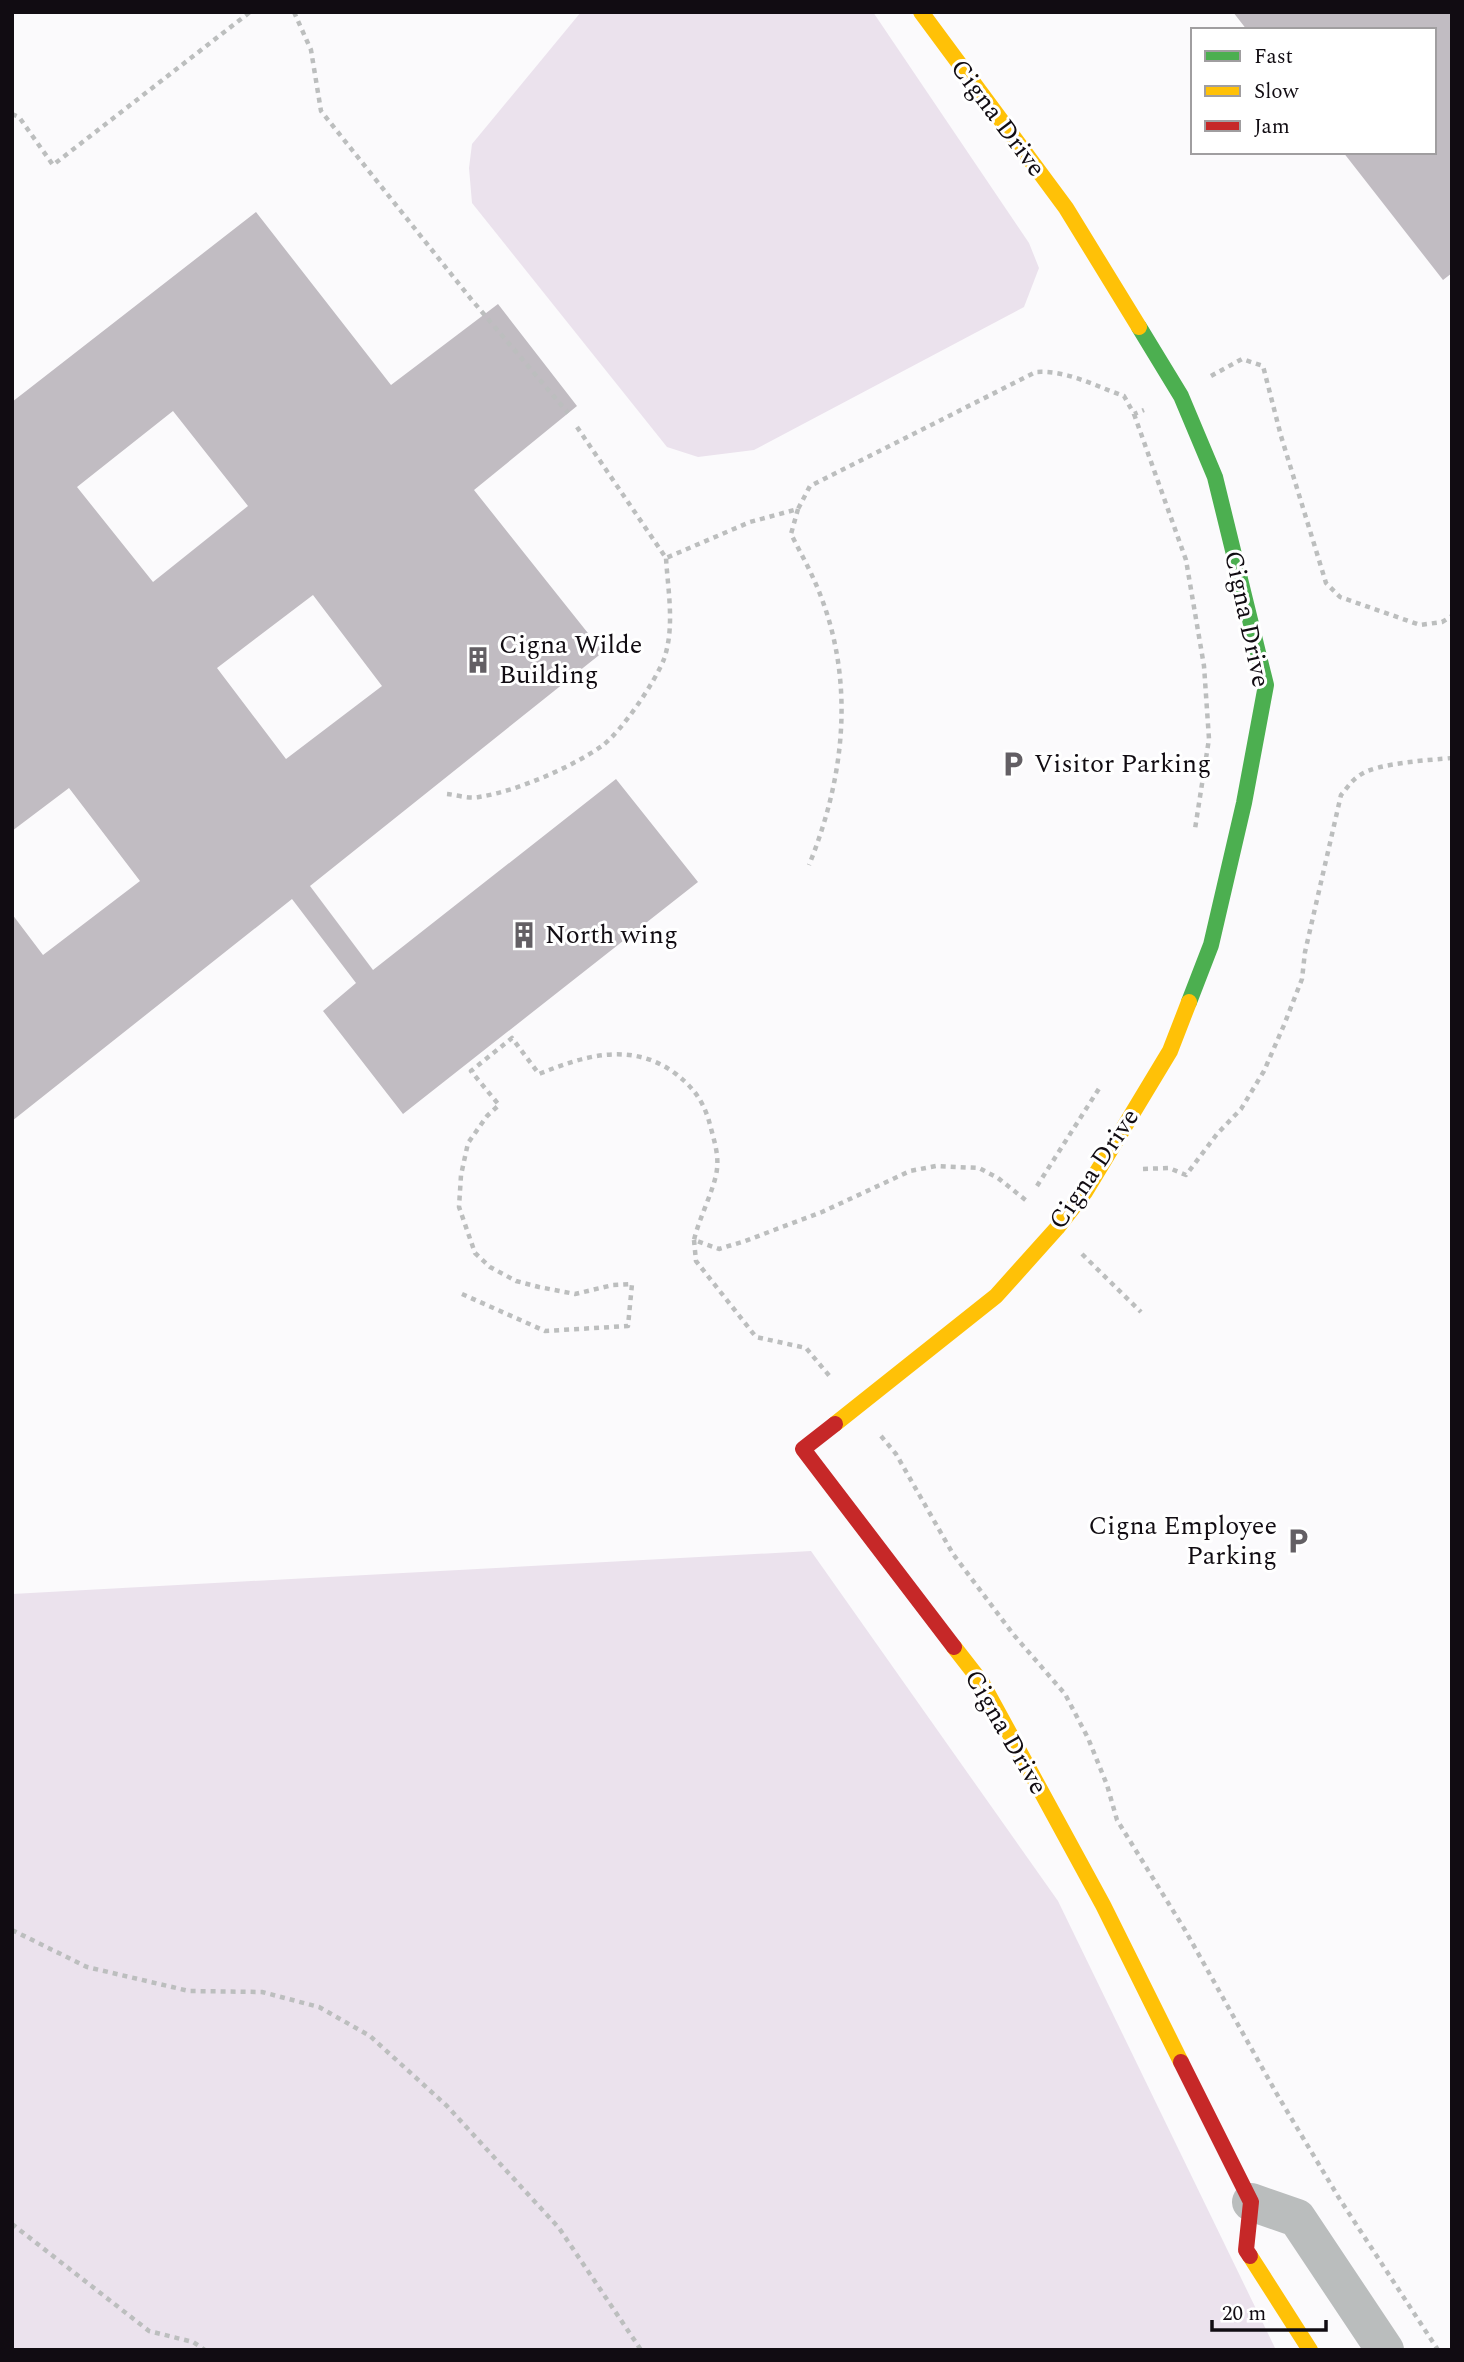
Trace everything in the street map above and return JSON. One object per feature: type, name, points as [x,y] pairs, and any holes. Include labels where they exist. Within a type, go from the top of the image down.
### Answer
[{"type":"street","name":"Cigna Drive","points":[[922,12],[1066,208],[1181,396],[1215,477],[1266,685],[1244,803],[1207,957],[1170,1051],[1085,1192],[1057,1228],[996,1296],[803,1449],[982,1684],[1103,1905],[1251,2202]]},
{"type":"street","points":[[1310,2350],[1246,2250],[1251,2202],[1297,2218],[1385,2350]]},
{"type":"path","points":[[12,114],[19,117],[53,165],[250,12]]},
{"type":"path","points":[[294,12],[312,50],[321,111],[471,299],[568,413]]},
{"type":"path","points":[[1134,414],[1181,396],[1242,359],[1263,366],[1281,436],[1326,583],[1340,597],[1420,625],[1442,622],[1452,615]]},
{"type":"path","points":[[809,865],[829,809],[841,745],[840,668],[816,583],[791,534],[798,509],[810,486],[1037,372],[1055,371],[1124,396],[1134,414],[1186,560],[1204,666],[1209,739],[1194,839]]},
{"type":"path","points":[[447,794],[476,798],[522,785],[577,761],[604,744],[649,688],[664,659],[670,629],[666,558],[577,427]]},
{"type":"path","points":[[666,558],[750,522],[798,509]]},
{"type":"path","points":[[1186,1175],[1217,1134],[1241,1109],[1264,1070],[1284,1025],[1301,979],[1342,796],[1361,774],[1407,762],[1452,758]]},
{"type":"path","points":[[462,1294],[545,1331],[628,1326],[632,1284],[613,1285],[575,1294],[539,1287],[490,1267],[475,1253],[459,1207],[461,1175],[468,1143],[487,1116],[499,1105],[471,1071],[512,1038],[539,1074],[577,1059],[640,1055],[662,1065],[687,1082],[701,1099],[717,1159],[717,1171],[698,1220],[694,1240],[696,1261],[756,1337],[806,1348],[896,1454],[953,1554],[1013,1634],[1065,1694],[1088,1738],[1107,1785],[1117,1820],[1185,1930],[1339,2198],[1438,2350]]},
{"type":"path","points":[[1027,1201],[1103,1081]]},
{"type":"path","points":[[694,1240],[719,1249],[822,1212],[910,1171],[936,1166],[979,1168],[998,1178],[1027,1201],[1141,1312]]},
{"type":"path","points":[[12,1930],[87,1967],[189,1991],[262,1992],[319,2007],[370,2036],[447,2106],[559,2228],[640,2350]]},
{"type":"path","points":[[12,2224],[149,2331],[193,2342],[205,2350]]},
{"type":"shaded area","points":[[581,12],[873,12],[1029,243],[1039,268],[1024,307],[754,450],[698,457],[667,447],[472,203],[469,168],[472,144]]},
{"type":"shaded area","points":[[811,1551],[1058,1901],[1276,2350],[12,2350],[12,1594]]},
{"type":"building","points":[[1233,12],[1452,12],[1452,273],[1443,280],[1345,154],[1436,154],[1436,28],[1245,28]]},
{"type":"building","name":"Cigna Wilde Building","points":[[256,212],[391,385],[498,304],[577,406],[474,490],[603,652],[310,886],[373,970],[616,779],[698,882],[403,1114],[323,1011],[356,983],[292,899],[12,1121],[12,914],[43,955],[140,881],[69,788],[12,831],[12,402]],"holes":[[[173,411],[248,506],[153,582],[77,487]],[[313,595],[382,686],[286,759],[217,668]]]},
{"type":"traffic: fast","points":[[1139,327],[1181,396],[1215,477],[1266,685],[1244,803],[1211,945],[1189,1002]]},
{"type":"traffic: slow","points":[[921,12],[1066,208],[1139,327]]},
{"type":"traffic: slow","points":[[835,1424],[996,1296],[1057,1228],[1085,1192],[1170,1051],[1189,1002]]},
{"type":"traffic: slow","points":[[954,1647],[982,1683],[1103,1905],[1181,2062]]},
{"type":"traffic: slow","points":[[1250,2256],[1310,2350]]},
{"type":"traffic: jam","points":[[835,1424],[803,1449],[954,1647]]},
{"type":"traffic: jam","points":[[1181,2062],[1251,2202],[1246,2250],[1250,2256]]},
{"type":"place","name":"Cigna Wilde Building","points":[[478,660]]},
{"type":"place","name":"Visitor Parking","points":[[1013,764]]},
{"type":"place","name":"North wing","points":[[524,935]]},
{"type":"place","name":"Cigna Employee Parking","points":[[1298,1541]]}]
